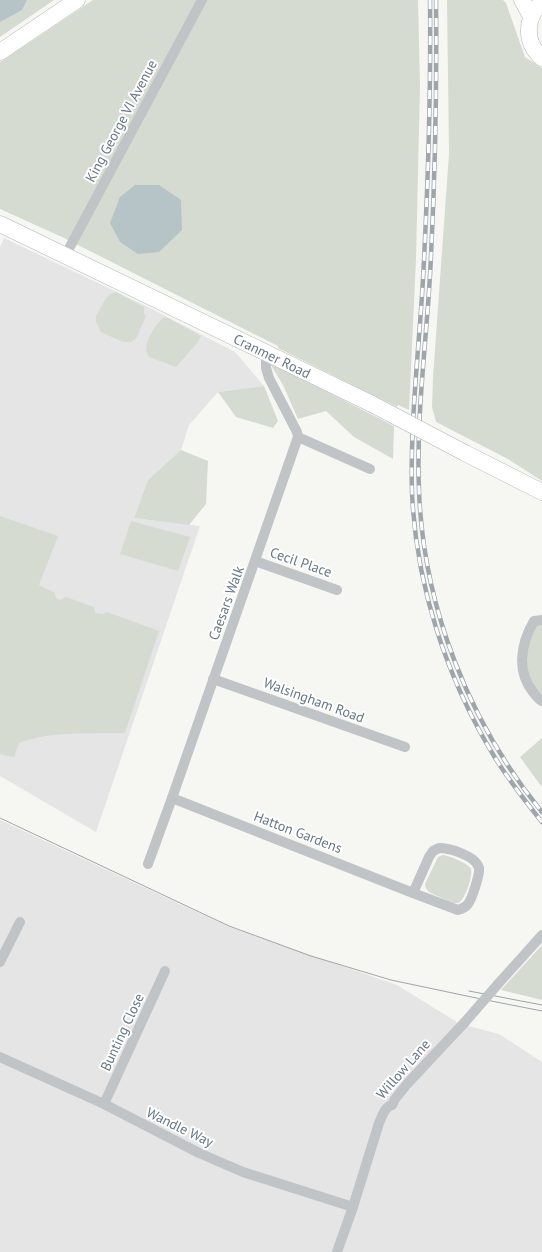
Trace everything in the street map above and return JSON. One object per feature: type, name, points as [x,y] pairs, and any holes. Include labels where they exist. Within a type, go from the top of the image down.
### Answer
[{"type":"main road","points":[[0,52],[77,0]]},
{"type":"main road","points":[[522,0],[531,16]]},
{"type":"main road","points":[[538,0],[542,2],[535,8],[531,16],[529,35],[538,55],[542,58]]},
{"type":"main road","name":"Cranmer Road","points":[[0,224],[372,404],[542,492]]},
{"type":"street","name":"King George VI Avenue","points":[[65,256],[202,0]]},
{"type":"street","points":[[266,353],[266,368],[269,378],[297,432],[298,437],[370,469]]},
{"type":"street","name":"Caesars Walk","points":[[148,864],[298,437]]},
{"type":"street","name":"Cecil Place","points":[[255,561],[337,590]]},
{"type":"street","points":[[542,620],[534,621],[528,630],[522,649],[522,663],[524,675],[529,687],[542,701]]},
{"type":"street","name":"Walsingham Road","points":[[213,679],[405,748]]},
{"type":"street","name":"Hatton Gardens","points":[[172,798],[451,908],[458,910],[463,909],[469,904],[475,887],[479,870],[478,866],[476,862],[455,850],[439,848],[433,851],[429,857],[413,893]]},
{"type":"street","points":[[0,962],[20,922]]},
{"type":"street","name":"Willow Lane","points":[[337,1252],[384,1111],[392,1105],[407,1084],[465,1022],[542,935]]},
{"type":"street","name":"Bunting Close","points":[[104,1104],[165,971]]},
{"type":"street","name":"Wandle Way","points":[[0,1057],[104,1104],[199,1153],[243,1172],[353,1207]]},
{"type":"shaded area","points":[[0,0],[54,0],[0,37]]},
{"type":"shaded area","points":[[0,0],[27,0],[22,10],[0,22]]},
{"type":"shaded area","points":[[93,0],[418,0],[420,86],[416,259],[409,410],[398,405],[397,407],[278,348],[278,346],[62,237],[0,209],[0,62]]},
{"type":"shaded area","points":[[447,0],[503,0],[506,3],[525,57],[542,68],[542,481],[508,459],[436,422],[432,407],[449,154]]},
{"type":"shaded area","points":[[135,185],[159,185],[181,200],[182,230],[159,252],[138,254],[120,242],[110,223],[120,197]]},
{"type":"shaded area","points":[[4,238],[148,307],[235,352],[264,386],[218,392],[189,425],[181,450],[148,480],[134,518],[200,526],[96,832],[0,776],[0,247]]},
{"type":"shaded area","points":[[116,292],[144,307],[144,314],[146,316],[137,337],[131,342],[123,342],[101,332],[96,322],[96,316],[105,300],[110,294]]},
{"type":"shaded area","points":[[164,317],[201,336],[197,343],[176,367],[149,357],[146,351],[146,346],[152,332]]},
{"type":"shaded area","points":[[269,362],[394,426],[393,459],[354,437],[326,411],[298,419],[283,385]]},
{"type":"shaded area","points":[[264,386],[278,421],[273,428],[236,417],[218,392]]},
{"type":"shaded area","points":[[181,450],[208,461],[206,504],[189,525],[134,518],[148,480]]},
{"type":"shaded area","points":[[0,516],[58,536],[39,585],[55,593],[58,599],[60,600],[66,597],[94,607],[95,613],[103,614],[107,612],[159,631],[125,733],[71,734],[31,739],[19,743],[14,757],[0,754]]},
{"type":"shaded area","points":[[131,521],[190,537],[178,571],[120,554]]},
{"type":"shaded area","points":[[538,624],[542,625],[542,700],[535,696],[519,647]]},
{"type":"shaded area","points":[[542,738],[542,784],[541,786],[520,757]]},
{"type":"shaded area","points":[[0,820],[229,927],[397,985],[460,1024],[499,1034],[542,1062],[542,1252],[0,1252]]},
{"type":"shaded area","points":[[443,855],[463,862],[471,869],[471,877],[468,888],[461,901],[458,903],[450,902],[433,894],[428,891],[425,884],[438,857]]},
{"type":"shaded area","points":[[542,945],[542,1000],[501,990]]},
{"type":"tram line","points":[[0,818],[229,926],[311,956],[391,980],[542,1011]]},
{"type":"tram line","points":[[469,991],[542,1005]]},
{"type":"railway","points":[[430,0],[430,105],[426,209],[423,279],[412,439],[412,493],[415,527],[420,562],[436,629],[462,695],[477,726],[499,765],[542,822]]},
{"type":"railway","points":[[436,0],[436,103],[433,206],[418,463],[422,533],[440,619],[472,702],[516,777],[542,812]]}]
